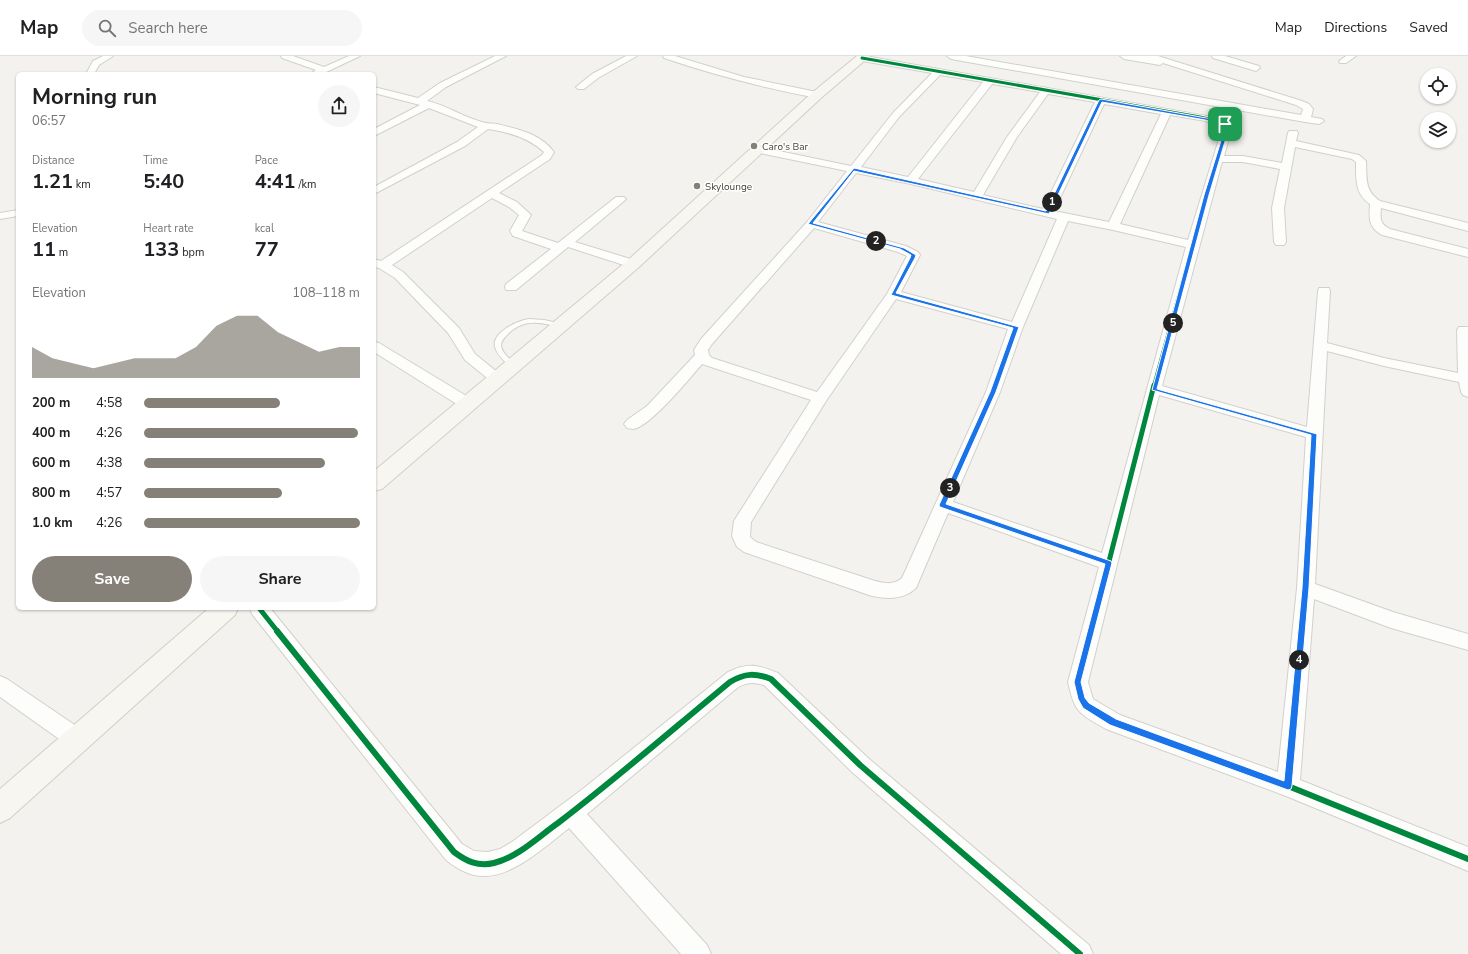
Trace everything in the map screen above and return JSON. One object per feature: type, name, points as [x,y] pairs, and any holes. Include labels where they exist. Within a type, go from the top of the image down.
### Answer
[{"type":"main road","points":[[376,481],[633,264],[759,150],[817,95],[863,57]]},
{"type":"main road","points":[[0,808],[76,739],[224,610]]},
{"type":"street","points":[[91,72],[96,63],[109,56]]},
{"type":"street","points":[[285,56],[324,70]]},
{"type":"street","points":[[319,72],[356,56]]},
{"type":"street","points":[[376,132],[425,103],[443,85],[502,56]]},
{"type":"street","points":[[581,87],[595,76],[633,56]]},
{"type":"street","points":[[666,56],[756,84],[817,95]]},
{"type":"street","points":[[951,56],[1318,121]]},
{"type":"street","points":[[1124,56],[1172,63]]},
{"type":"street","points":[[1149,56],[1303,104],[1308,109],[1305,119]]},
{"type":"street","points":[[1216,56],[1256,68]]},
{"type":"street","points":[[1343,61],[1352,56]]},
{"type":"street","points":[[863,57],[938,72],[1212,120],[1225,124],[1227,128],[1131,474],[1078,682],[1082,699],[1086,706],[1113,722],[1288,786],[1468,860]]},
{"type":"street","points":[[820,398],[707,361],[702,356],[701,350],[706,342],[811,224],[896,115],[938,72]]},
{"type":"street","points":[[911,181],[989,81]]},
{"type":"street","points":[[977,196],[1012,137],[1046,90]]},
{"type":"street","points":[[376,91],[425,103],[476,124],[523,134],[539,142],[549,152],[546,157],[490,194],[378,264]]},
{"type":"street","points":[[1047,213],[1101,100]]},
{"type":"street","points":[[1113,226],[1167,112]]},
{"type":"street","points":[[376,190],[461,144],[486,126]]},
{"type":"street","points":[[1280,242],[1278,208],[1292,138],[1355,157],[1361,161],[1363,192],[1367,198],[1376,203],[1468,227]]},
{"type":"street","points":[[759,150],[911,181],[1064,217],[1113,226],[1194,245]]},
{"type":"street","points":[[1218,159],[1243,160],[1285,167]]},
{"type":"street","points":[[490,194],[508,201],[520,209],[525,215],[516,231],[517,233],[633,264]]},
{"type":"street","points":[[510,288],[620,199]]},
{"type":"street","points":[[1376,203],[1375,223],[1378,228],[1386,232],[1468,252]]},
{"type":"street","points":[[0,216],[16,213]]},
{"type":"street","points":[[811,224],[902,248],[914,255],[893,294],[820,398],[743,521],[740,531],[740,538],[744,543],[872,588],[885,591],[897,591],[906,586],[908,583],[943,505],[993,392],[1016,327],[1064,217]]},
{"type":"street","points":[[378,264],[399,275],[454,331],[470,357],[497,380]]},
{"type":"street","points":[[1288,786],[1306,588],[1314,434],[1324,291]]},
{"type":"street","points":[[893,294],[1016,327]]},
{"type":"street","points":[[1320,345],[1467,385],[1464,330]]},
{"type":"street","points":[[376,347],[468,404]]},
{"type":"street","points":[[632,424],[652,410],[702,356]]},
{"type":"street","points":[[1154,390],[1314,434]]},
{"type":"street","points":[[943,505],[1109,563]]},
{"type":"street","points":[[1306,588],[1391,620],[1468,642]]},
{"type":"street","points":[[261,610],[454,852],[463,859],[478,865],[494,863],[511,856],[570,813],[730,682],[746,673],[757,674],[771,679],[860,765],[1080,954]]},
{"type":"street","points":[[0,686],[76,739]]},
{"type":"street","points":[[570,813],[698,954]]},
{"type":"lane","points":[[513,366],[500,351],[498,346],[499,340],[509,328],[520,322],[531,321],[560,325]]},
{"type":"cycle path","points":[[862,58],[1200,117],[1217,121],[1227,128],[1206,197],[1168,335],[1078,682],[1082,699],[1086,706],[1113,722],[1288,786],[1468,859]]},
{"type":"cycle path","points":[[261,610],[454,852],[472,862],[477,864],[493,863],[507,858],[520,850],[592,796],[730,682],[745,674],[754,674],[771,679],[860,765],[1080,954]]},
{"type":"place","name":"Caro's Bar","points":[[754,146]]},
{"type":"place","name":"Skylounge","points":[[697,186]]},
{"type":"route","points":[[1101,100],[1212,120],[1225,124],[1227,128],[1207,195],[1154,390],[1314,434],[1306,588],[1288,786],[1113,722],[1086,706],[1079,691],[1078,682],[1109,563],[943,505],[993,392],[1016,327],[893,294],[914,255],[902,248],[811,224],[854,169],[1047,213],[1101,100]]}]
